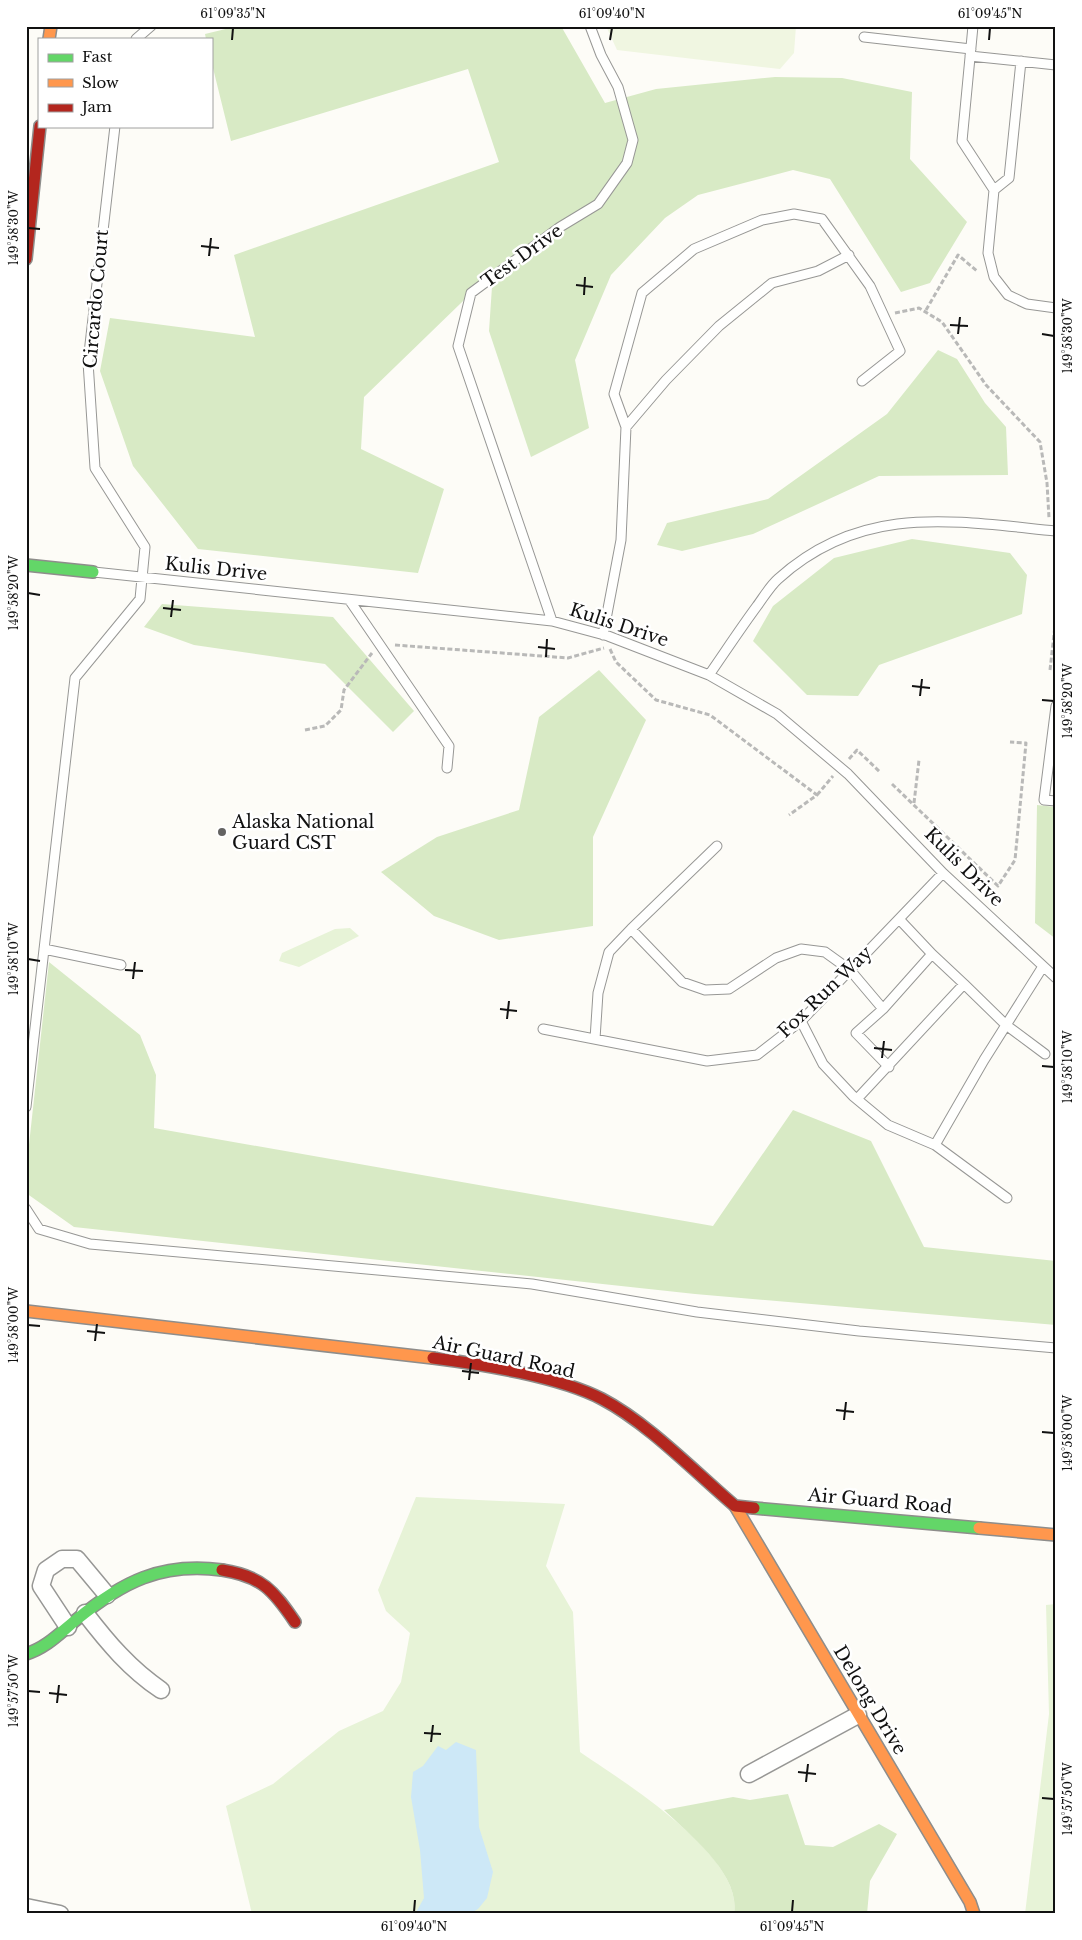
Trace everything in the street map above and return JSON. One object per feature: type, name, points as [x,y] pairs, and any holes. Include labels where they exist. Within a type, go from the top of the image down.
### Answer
[{"type":"street","points":[[26,259],[40,128]]},
{"type":"street","name":"Kulis Drive","points":[[26,565],[93,572]]},
{"type":"street","name":"Air Guard Road","points":[[26,1311],[455,1361],[557,1382],[602,1399],[642,1426],[735,1506],[1056,1535]]},
{"type":"street","name":"Delong Drive","points":[[735,1506],[970,1902],[974,1914]]},
{"type":"street","points":[[68,1627],[41,1586],[46,1570],[62,1559],[77,1560],[107,1595]]},
{"type":"street","points":[[26,1654],[40,1650],[107,1595],[144,1574],[178,1566],[217,1568],[237,1573],[272,1590],[295,1622]]},
{"type":"street","points":[[84,1613],[130,1667],[161,1690]]},
{"type":"street","points":[[749,1774],[858,1715]]},
{"type":"street","points":[[26,1907],[60,1914]]},
{"type":"lane","points":[[137,38],[150,26]]},
{"type":"lane","name":"Test Drive","points":[[552,622],[458,346],[471,293],[560,227],[598,204],[627,163],[633,140],[618,87],[601,55],[590,26]]},
{"type":"lane","points":[[974,26],[962,141],[994,190],[988,253],[994,277],[1008,295],[1027,304],[1056,308]]},
{"type":"lane","points":[[864,37],[1056,65]]},
{"type":"lane","points":[[994,190],[1009,178],[1021,61]]},
{"type":"lane","name":"Circardo Court","points":[[26,1107],[75,678],[140,599],[145,547],[95,468],[88,362],[115,128]]},
{"type":"lane","points":[[603,635],[621,540],[626,427],[614,394],[642,294],[694,249],[762,220],[794,214],[822,219],[870,286],[900,351],[862,382]]},
{"type":"lane","points":[[626,427],[666,380],[719,326],[772,283],[818,271],[849,255]]},
{"type":"lane","points":[[709,675],[776,580],[816,549],[837,539],[879,526],[904,522],[955,521],[1052,530]]},
{"type":"lane","name":"Kulis Drive","points":[[93,572],[552,622],[603,635],[709,675],[784,720],[848,774],[943,872],[1042,968],[1056,978]]},
{"type":"lane","points":[[350,601],[449,746],[447,768]]},
{"type":"lane","points":[[1056,706],[1044,800],[1056,801]]},
{"type":"lane","points":[[595,1039],[598,993],[609,952],[717,846]]},
{"type":"lane","name":"Fox Run Way","points":[[543,1029],[707,1061],[757,1055],[801,1021],[943,872]]},
{"type":"lane","points":[[899,918],[932,954],[1006,1025],[1045,1054]]},
{"type":"lane","points":[[631,929],[682,982],[705,990],[729,989],[776,958],[801,949],[825,952],[850,970],[883,1009]]},
{"type":"lane","points":[[44,949],[121,965]]},
{"type":"lane","points":[[889,1067],[856,1033],[883,1009],[932,954]]},
{"type":"lane","points":[[935,1146],[1042,968]]},
{"type":"lane","points":[[857,1099],[889,1067],[964,984]]},
{"type":"lane","points":[[801,1021],[823,1064],[857,1099],[888,1125],[935,1146],[1007,1198]]},
{"type":"lane","points":[[26,1209],[39,1228],[90,1244],[532,1284],[697,1312],[859,1330],[1056,1348]]},
{"type":"path","points":[[926,310],[958,255],[977,270]]},
{"type":"path","points":[[892,314],[919,308],[926,310],[942,322],[986,385],[1040,442],[1052,530]]},
{"type":"path","points":[[1050,670],[1056,617]]},
{"type":"path","points":[[603,635],[616,662],[656,700],[710,715],[817,795]]},
{"type":"path","points":[[305,730],[325,726],[340,710],[344,690],[370,654],[394,645],[568,658],[609,648]]},
{"type":"path","points":[[892,784],[998,886],[1015,860],[1026,743],[1010,742]]},
{"type":"path","points":[[848,759],[857,750],[880,772]]},
{"type":"path","points":[[914,804],[919,760]]},
{"type":"path","points":[[790,815],[817,795],[835,774]]},
{"type":"green space","points":[[238,26],[561,26],[605,103],[656,89],[775,77],[842,78],[912,92],[910,159],[967,222],[930,283],[901,292],[830,179],[793,170],[698,195],[665,218],[611,275],[575,360],[589,428],[531,457],[489,331],[493,272],[364,397],[361,449],[444,489],[418,573],[198,549],[133,466],[100,371],[110,318],[255,337],[234,255],[499,162],[468,69],[231,141],[212,64],[212,38],[206,38],[205,34]]},
{"type":"green space","points":[[606,26],[796,26],[794,53],[780,69],[617,50]]},
{"type":"green space","points":[[938,350],[957,359],[985,403],[1006,427],[1008,475],[879,476],[753,534],[682,551],[657,545],[667,523],[768,499],[887,414]]},
{"type":"green space","points":[[912,539],[1010,553],[1027,575],[1022,614],[879,665],[858,696],[807,695],[753,641],[773,606],[834,558]]},
{"type":"green space","points":[[162,604],[333,617],[414,711],[393,732],[325,664],[194,645],[144,627]]},
{"type":"green space","points":[[599,670],[646,720],[593,837],[593,926],[499,940],[434,916],[381,872],[437,837],[519,810],[539,717]]},
{"type":"green space","points":[[1037,805],[1056,807],[1056,939],[1035,923]]},
{"type":"green space","points":[[350,928],[359,936],[299,967],[279,961],[282,953],[335,929]]},
{"type":"green space","points":[[49,962],[140,1035],[156,1075],[154,1128],[713,1226],[793,1110],[871,1141],[924,1247],[1056,1261],[1056,1325],[695,1294],[74,1227],[26,1193],[26,1172]]},
{"type":"green space","points":[[416,1497],[565,1504],[546,1566],[573,1612],[580,1752],[650,1801],[677,1822],[701,1845],[720,1868],[732,1892],[734,1914],[252,1914],[226,1806],[273,1784],[339,1731],[383,1711],[401,1682],[410,1633],[386,1611],[378,1590]]},
{"type":"green space","points":[[1056,1604],[1056,1914],[1025,1914],[1049,1714],[1046,1605]]},
{"type":"green space","points":[[788,1794],[805,1845],[833,1847],[879,1824],[897,1834],[870,1881],[867,1914],[734,1914],[734,1899],[730,1885],[722,1871],[699,1844],[664,1810],[733,1797],[750,1800]]},
{"type":"water","points":[[456,1742],[476,1750],[479,1827],[493,1872],[487,1898],[478,1909],[469,1914],[415,1914],[424,1898],[420,1850],[411,1797],[413,1772],[423,1766],[438,1746],[446,1750]]},
{"type":"traffic: fast","points":[[26,565],[93,572]]},
{"type":"traffic: fast","points":[[754,1508],[979,1528]]},
{"type":"traffic: fast","points":[[26,1654],[46,1644],[93,1607],[126,1585],[161,1572],[180,1569],[222,1570]]},
{"type":"traffic: slow","points":[[49,38],[51,26]]},
{"type":"traffic: slow","points":[[26,1311],[433,1358]]},
{"type":"traffic: slow","points":[[735,1506],[970,1902],[974,1914]]},
{"type":"traffic: slow","points":[[979,1528],[1056,1535]]},
{"type":"traffic: jam","points":[[26,259],[40,128]]},
{"type":"traffic: jam","points":[[433,1358],[520,1372],[585,1391],[619,1409],[654,1434],[735,1506],[754,1508]]},
{"type":"traffic: jam","points":[[222,1570],[247,1576],[266,1587],[295,1622]]},
{"type":"place","name":"Alaska National Guard CST","points":[[222,832]]}]
